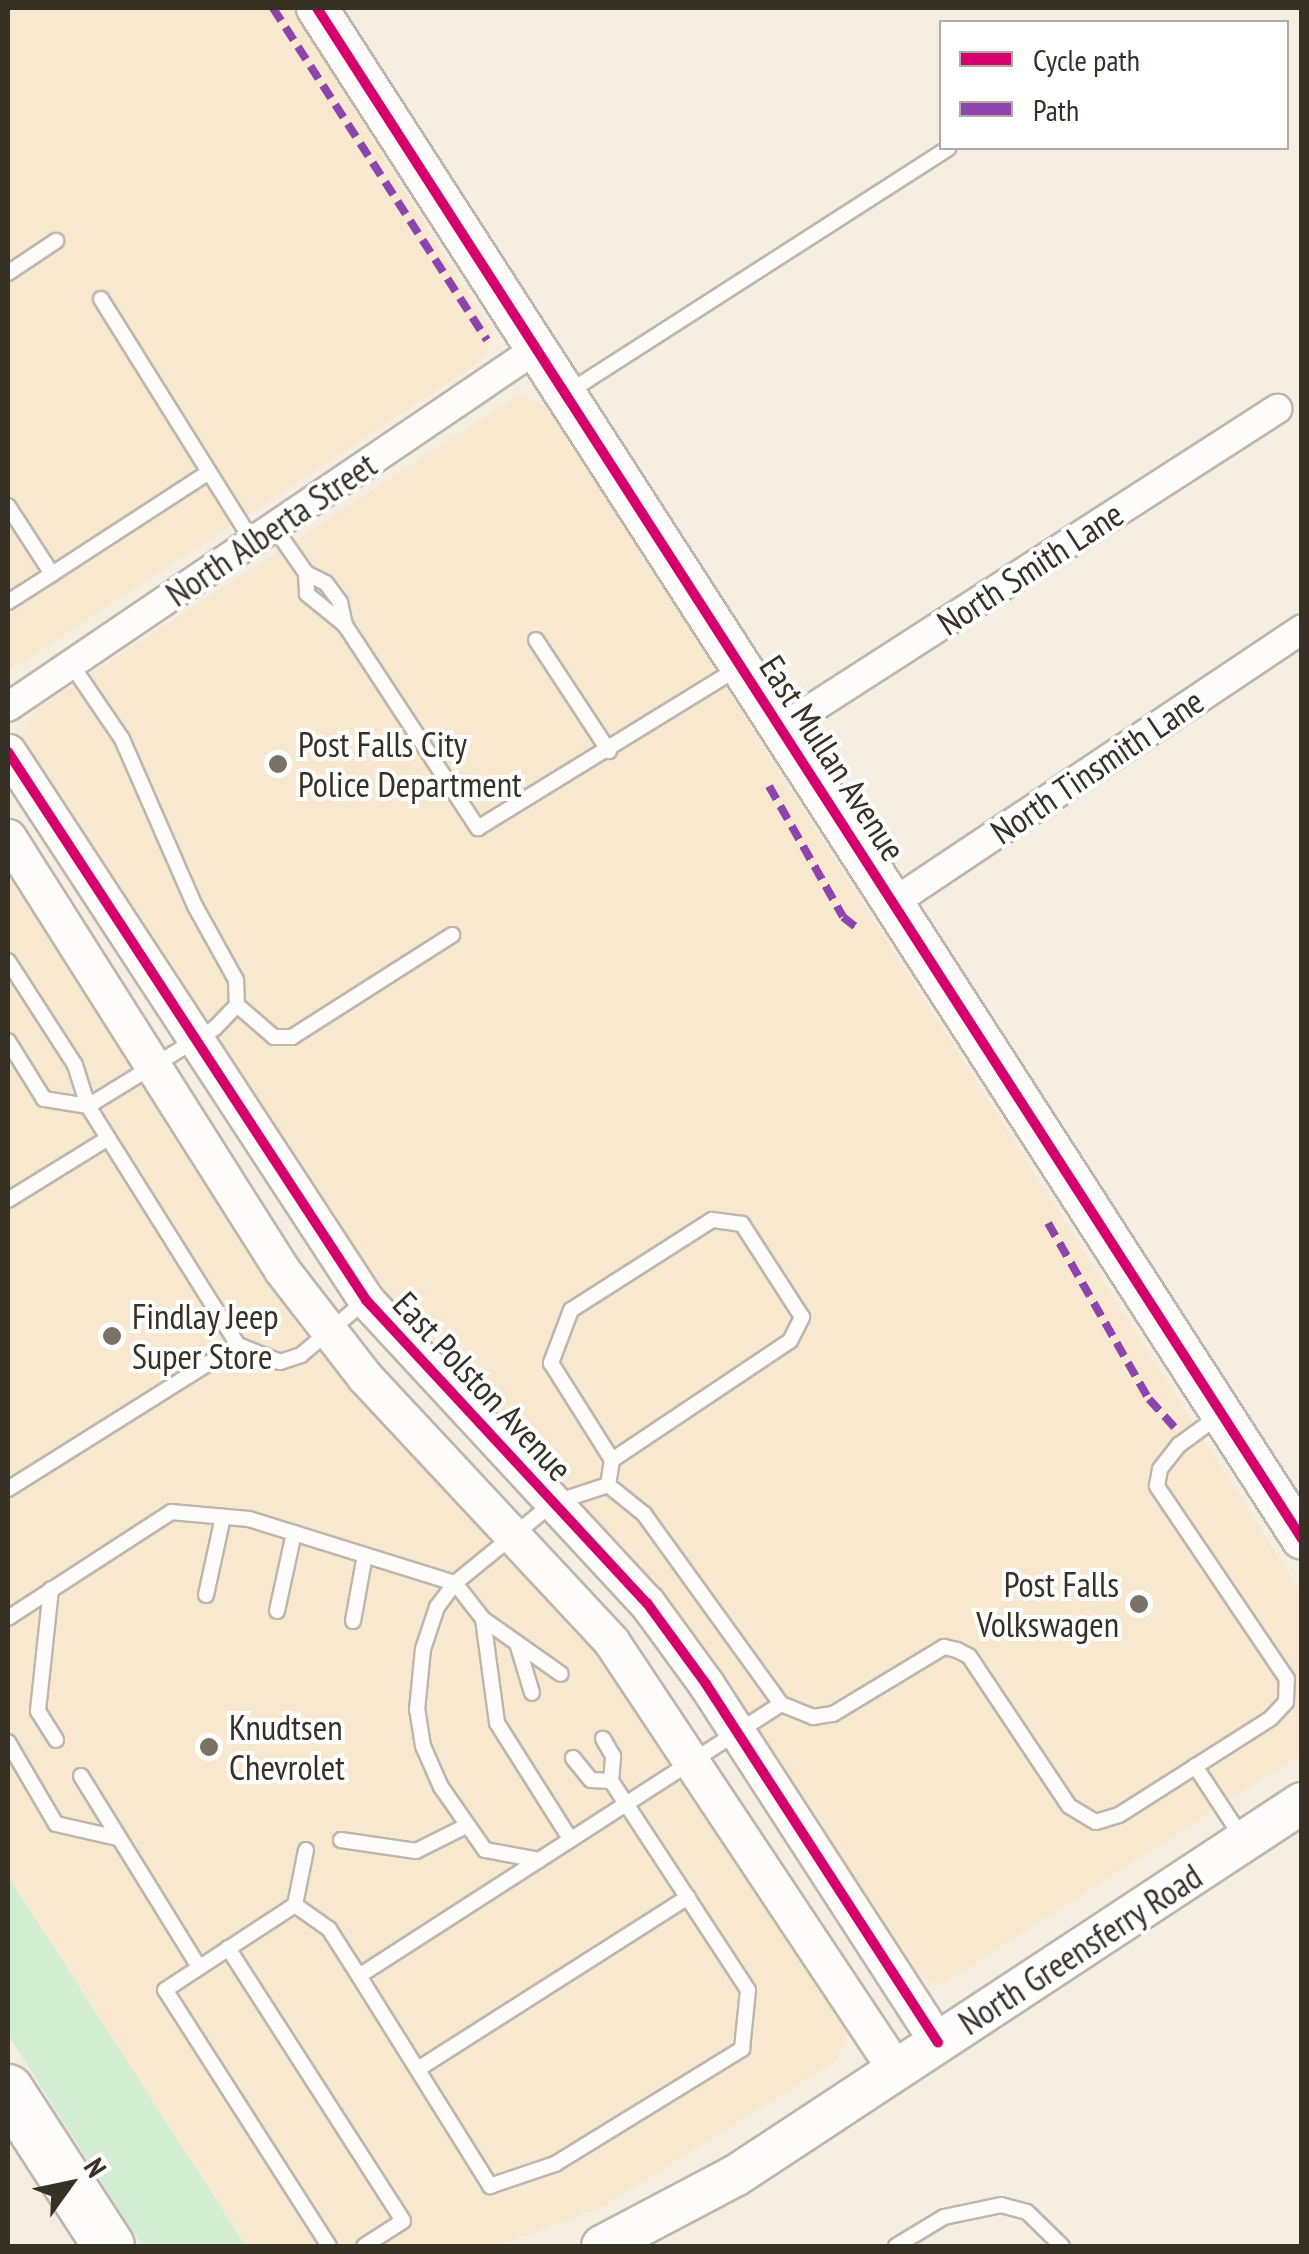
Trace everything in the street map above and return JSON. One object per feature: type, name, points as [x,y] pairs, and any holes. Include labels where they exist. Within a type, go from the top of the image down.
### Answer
[{"type":"highway","points":[[8,2090],[108,2246]]},
{"type":"main road","name":"East Mullan Avenue","points":[[318,8],[562,396],[783,726],[1302,1539]]},
{"type":"main road","name":"North Greensferry Road","points":[[602,2246],[687,2205],[1302,1803]]},
{"type":"street","name":"North Alberta Street","points":[[8,707],[534,351]]},
{"type":"street","name":"North Smith Lane","points":[[783,726],[1278,410]]},
{"type":"street","name":"North Tinsmith Lane","points":[[893,903],[1302,629]]},
{"type":"street","name":"East Polston Avenue","points":[[8,752],[192,1041],[366,1300],[647,1603],[739,1734],[938,2043]]},
{"type":"street","points":[[8,837],[327,1332],[611,1640],[896,2070]]},
{"type":"lane","points":[[562,396],[945,150]]},
{"type":"lane","points":[[8,272],[56,241]]},
{"type":"lane","points":[[101,299],[209,472],[263,534],[306,574],[326,583],[345,624],[478,828],[742,665]]},
{"type":"lane","points":[[8,602],[209,472]]},
{"type":"lane","points":[[8,506],[52,574]]},
{"type":"lane","points":[[536,640],[610,750]]},
{"type":"lane","points":[[72,664],[122,740],[195,906],[236,980],[237,1004],[274,1038],[292,1037],[452,935]]},
{"type":"lane","points":[[8,961],[75,1065],[88,1106],[105,1140],[238,1345],[280,1362],[301,1355],[366,1300]]},
{"type":"lane","points":[[8,1041],[44,1099],[88,1106],[192,1041],[237,1004]]},
{"type":"lane","points":[[8,1200],[105,1140]]},
{"type":"lane","points":[[608,1485],[612,1460],[551,1363],[571,1310],[712,1220],[742,1224],[802,1317],[790,1341],[612,1460]]},
{"type":"lane","points":[[9,1484],[238,1345]]},
{"type":"lane","points":[[608,1485],[644,1514],[781,1704],[812,1717],[832,1714],[944,1647],[970,1656],[1083,1819],[1119,1814],[1286,1702],[1287,1679],[1158,1486],[1160,1469],[1179,1445],[1220,1416]]},
{"type":"lane","points":[[538,1860],[485,1850],[466,1826],[423,1746],[417,1710],[423,1649],[437,1607],[455,1583],[553,1503],[608,1485]]},
{"type":"lane","points":[[8,1618],[170,1512],[223,1517],[294,1533],[455,1583],[483,1619],[562,1674]]},
{"type":"lane","points":[[206,1595],[223,1517]]},
{"type":"lane","points":[[276,1611],[294,1533]]},
{"type":"lane","points":[[353,1621],[365,1555]]},
{"type":"lane","points":[[51,1590],[38,1711],[56,1740]]},
{"type":"lane","points":[[483,1619],[497,1723],[571,1840]]},
{"type":"lane","points":[[517,1644],[532,1694]]},
{"type":"lane","points":[[359,1976],[696,1763],[781,1704]]},
{"type":"lane","points":[[295,1906],[329,1930],[490,2186],[555,2164],[742,2050],[748,1990],[611,1781],[613,1756],[603,1739]]},
{"type":"lane","points":[[8,1742],[56,1824],[118,1838]]},
{"type":"lane","points":[[574,1758],[592,1780],[611,1781]]},
{"type":"lane","points":[[1195,1766],[1244,1841]]},
{"type":"lane","points":[[81,1776],[199,1968]]},
{"type":"lane","points":[[340,1840],[416,1851],[466,1826]]},
{"type":"lane","points":[[306,1850],[295,1906],[165,1990],[329,2246]]},
{"type":"lane","points":[[418,2070],[688,1897]]},
{"type":"lane","points":[[228,1948],[403,2222],[364,2246]]},
{"type":"lane","points":[[898,2246],[944,2217],[1001,2204],[1027,2212],[1062,2246]]},
{"type":"shaded area","points":[[8,8],[292,8],[492,333],[485,355],[472,367],[8,672]]},
{"type":"shaded area","points":[[518,395],[549,408],[1301,1593],[1301,1754],[941,1985],[910,1971],[731,1695],[381,1296],[21,739],[35,710]]},
{"type":"shaded area","points":[[8,873],[301,1327],[355,1396],[493,1531],[620,1678],[843,2015],[849,2032],[837,2060],[602,2207],[498,2246],[246,2246],[8,1876]]},
{"type":"green space","points":[[8,1876],[246,2246],[142,2246],[8,2035]]},
{"type":"marked path","points":[[273,8],[487,340]]},
{"type":"marked path","points":[[769,786],[843,917],[857,928]]},
{"type":"marked path","points":[[1048,1223],[1149,1399],[1174,1427]]},
{"type":"cycle path","points":[[317,8],[1302,1539]]},
{"type":"cycle path","points":[[8,752],[366,1300],[647,1603],[706,1684],[938,2043]]},
{"type":"place","name":"Post Falls City Police Department","points":[[278,764]]},
{"type":"place","name":"Findlay Jeep Super Store","points":[[112,1336]]},
{"type":"place","name":"Post Falls Volkswagen","points":[[1139,1604]]},
{"type":"place","name":"Knudtsen Chevrolet","points":[[209,1747]]}]
